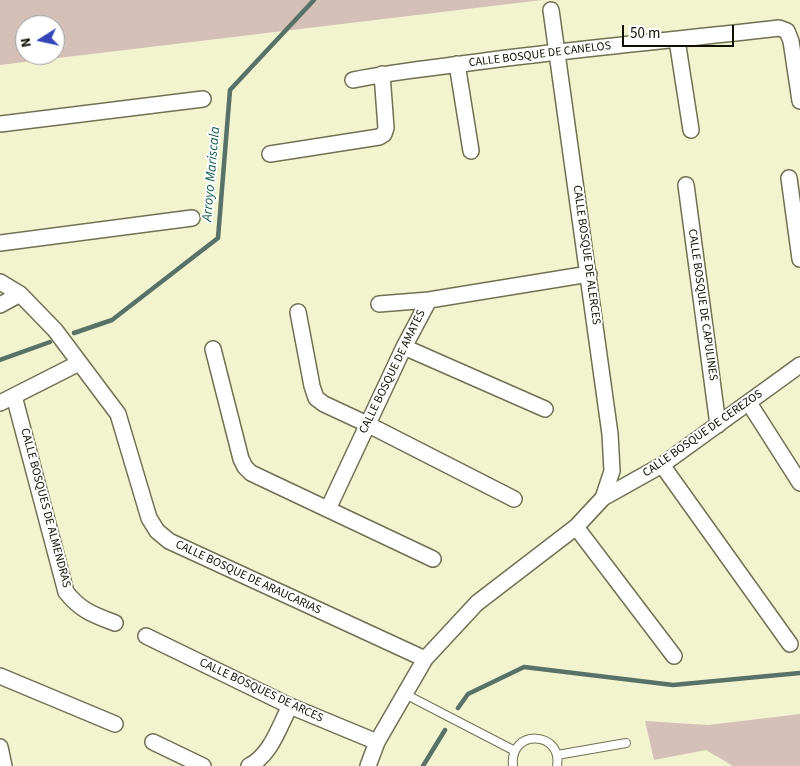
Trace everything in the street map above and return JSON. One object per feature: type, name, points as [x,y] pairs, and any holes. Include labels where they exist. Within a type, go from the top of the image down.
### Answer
[{"type":"street","name":"CALLE BOSQUE DE ALERCES","points":[[551,10],[610,434],[612,471],[603,498]]},
{"type":"street","name":"CALLE BOSQUE DE CANELOS","points":[[352,80],[382,74],[557,51],[678,40],[779,28],[786,31],[791,41],[800,101]]},
{"type":"street","points":[[678,40],[691,130]]},
{"type":"street","points":[[457,64],[470,151]]},
{"type":"street","points":[[270,154],[378,137],[384,134],[386,128],[382,74]]},
{"type":"street","points":[[0,124],[203,99]]},
{"type":"street","points":[[789,178],[800,259]]},
{"type":"street","name":"CALLE BOSQUE DE CAPULINES","points":[[686,185],[718,425]]},
{"type":"street","points":[[0,243],[192,218]]},
{"type":"street","name":"CALLE BOSQUE DE AMATES","points":[[328,509],[404,347],[429,300],[589,274]]},
{"type":"street","name":"CALLE BOSQUE DE ARAUCARIAS","points":[[0,282],[20,294],[55,330],[118,414],[148,518],[157,532],[169,541],[425,659]]},
{"type":"street","points":[[0,306],[20,294]]},
{"type":"street","points":[[379,304],[429,300]]},
{"type":"street","points":[[298,312],[316,398],[324,404],[514,499]]},
{"type":"street","points":[[404,347],[545,409]]},
{"type":"street","points":[[213,349],[241,459],[251,473],[433,559]]},
{"type":"street","points":[[0,403],[79,363]]},
{"type":"street","name":"CALLE BOSQUE DE CEREZOS","points":[[603,498],[662,465],[800,365]]},
{"type":"street","name":"CALLE BOSQUES DE ALMENDRAS","points":[[14,396],[66,592],[76,604],[91,614],[115,623]]},
{"type":"street","points":[[749,403],[800,483]]},
{"type":"street","points":[[662,465],[790,644]]},
{"type":"street","points":[[368,766],[377,742],[425,659],[477,602],[576,527],[603,498]]},
{"type":"street","points":[[576,527],[674,656]]},
{"type":"street","name":"CALLE BOSQUES DE ARCES","points":[[146,636],[290,706],[377,742]]},
{"type":"street","points":[[0,676],[115,724]]},
{"type":"street","points":[[249,766],[258,762],[268,750],[290,706]]},
{"type":"street","points":[[154,742],[202,766]]},
{"type":"street","points":[[0,747],[4,766]]},
{"type":"lane","points":[[404,694],[515,751]]},
{"type":"lane","points":[[513,766],[512,758],[519,744],[533,738],[548,742],[557,755],[557,766]]},
{"type":"lane","points":[[557,755],[626,743]]},
{"type":"shaded area","points":[[0,0],[542,0],[65,57],[65,15],[15,15],[15,63],[0,65]]},
{"type":"shaded area","points":[[800,714],[800,766],[733,766],[706,750],[654,760],[645,721],[708,725]]},
{"type":"waterway","name":"Arroyo Mariscala","points":[[74,333],[112,320],[218,238],[230,90],[314,0]]},
{"type":"waterway","name":"Arroyo Mariscala","points":[[0,360],[50,342]]},
{"type":"waterway","points":[[458,708],[468,694],[524,667],[673,685],[800,673]]},
{"type":"waterway","points":[[423,766],[445,730]]}]
